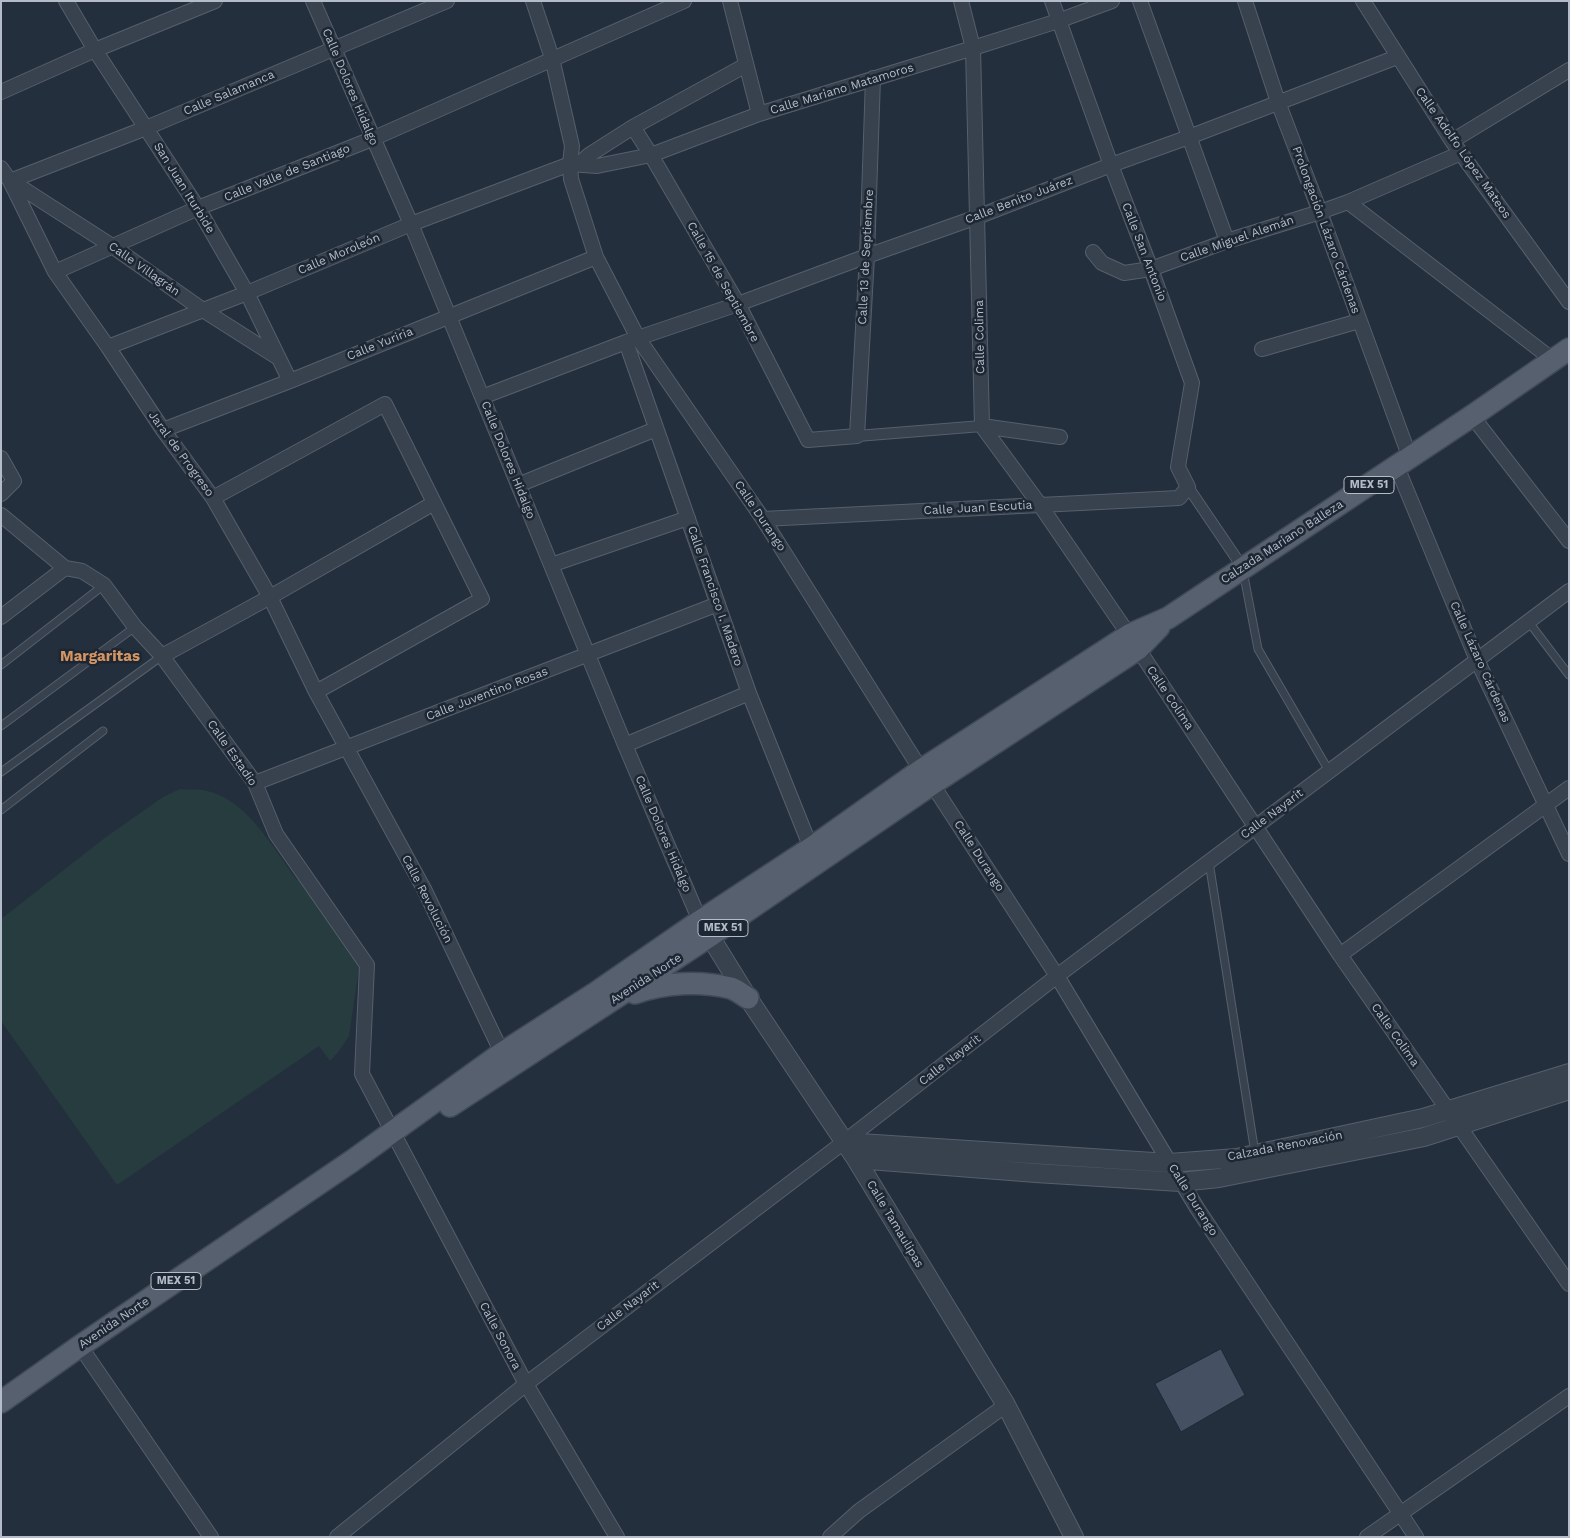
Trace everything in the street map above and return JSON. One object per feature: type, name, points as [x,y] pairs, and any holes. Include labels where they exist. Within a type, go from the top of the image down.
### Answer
[{"type":"main road","name":"Calzada Mariano Balleza","points":[[927,777],[1134,642],[1472,416],[1561,354]]},
{"type":"main road","name":"Avenida Norte","points":[[1,1402],[352,1161],[395,1136],[432,1118],[611,1001],[811,848],[927,777]]},
{"type":"main road","name":"Avenida Norte","points":[[395,1136],[502,1053],[600,990],[705,929],[927,777]]},
{"type":"main road","points":[[611,1001],[652,987],[692,984],[733,989],[748,998]]},
{"type":"main road","points":[[432,1118],[442,1107],[495,1066],[502,1053]]},
{"type":"street","name":"San Juan Iturbide","points":[[66,1],[95,50],[198,208],[247,293],[290,381]]},
{"type":"street","points":[[1,92],[95,50],[215,1]]},
{"type":"street","name":"Calle Dolores Hidalgo","points":[[313,1],[411,224],[625,745],[705,929]]},
{"type":"street","name":"Calle Salamanca","points":[[10,181],[146,128],[447,1]]},
{"type":"street","name":"Calle Durango","points":[[534,1],[552,58],[572,146],[575,164],[571,179],[596,257],[632,340],[763,519],[927,777],[1057,976],[1180,1182],[1416,1537]]},
{"type":"street","name":"Calle Valle de Santiago","points":[[55,272],[198,208],[372,138],[684,1]]},
{"type":"street","points":[[730,1],[759,114]]},
{"type":"street","name":"Calle Colima","points":[[961,1],[973,48],[982,426],[1040,505],[1134,642],[1340,955],[1569,1284]]},
{"type":"street","name":"Calle San Antonio","points":[[1052,1],[1111,165],[1152,269],[1192,383],[1178,467],[1188,487]]},
{"type":"street","name":"Calle Mariano Matamoros","points":[[575,164],[597,166],[651,155],[759,114],[1058,21],[1112,1]]},
{"type":"street","points":[[1140,1],[1227,241]]},
{"type":"street","name":"Prolongación Lázaro Cárdenas","points":[[1245,1],[1278,102],[1359,321],[1403,462]]},
{"type":"street","name":"Calle Adolfo López Mateos","points":[[1362,1],[1452,141],[1569,302]]},
{"type":"street","name":"Calle Benito Juárez","points":[[482,397],[632,340],[738,304],[977,217],[1397,57]]},
{"type":"street","points":[[575,164],[633,127],[746,65]]},
{"type":"street","points":[[1452,141],[1569,70]]},
{"type":"street","name":"Calle 13 de Septiembre","points":[[857,436],[874,78]]},
{"type":"street","name":"Calle 15 de Septiembre","points":[[633,127],[738,304],[808,440],[857,436]]},
{"type":"street","name":"Calle Miguel Alemán","points":[[1093,252],[1102,263],[1124,273],[1152,269],[1227,241],[1348,202],[1461,152]]},
{"type":"street","name":"Calle Moroleón","points":[[108,347],[247,293],[411,224],[575,164]]},
{"type":"street","name":"Jaral de Progreso","points":[[1,168],[10,181],[55,272],[163,430],[213,498],[270,597],[316,692],[347,748]]},
{"type":"street","name":"Calle Villagrán","points":[[10,181],[112,246],[203,310],[277,357]]},
{"type":"street","points":[[1348,202],[1561,354]]},
{"type":"street","name":"Calle Yuriria","points":[[163,430],[290,381],[596,257]]},
{"type":"street","points":[[1262,349],[1359,321]]},
{"type":"street","name":"Calle Francisco I. Madero","points":[[632,340],[656,429],[749,693],[811,848]]},
{"type":"street","points":[[213,498],[385,404],[482,599],[316,692]]},
{"type":"street","points":[[1472,416],[1569,541]]},
{"type":"street","points":[[857,436],[982,426],[1060,437]]},
{"type":"street","points":[[518,485],[656,429]]},
{"type":"street","points":[[1,458],[14,481],[1,494]]},
{"type":"street","name":"Calle Lázaro Cárdenas","points":[[1403,462],[1477,660],[1569,854]]},
{"type":"street","points":[[1188,487],[1243,568]]},
{"type":"street","name":"Calle Juan Escutia","points":[[763,519],[1179,498],[1188,487]]},
{"type":"street","points":[[162,656],[270,597],[434,503]]},
{"type":"street","points":[[1,515],[65,568],[1,617]]},
{"type":"street","points":[[551,565],[688,518]]},
{"type":"street","name":"Calle Estadio","points":[[65,568],[82,571],[104,585],[135,626],[162,656],[255,783],[276,834],[367,965],[362,1074],[395,1136]]},
{"type":"street","name":"Calle Nayarit","points":[[337,1537],[526,1384],[844,1142],[1057,976],[1569,591]]},
{"type":"street","name":"Calle Juventino Rosas","points":[[255,783],[718,604]]},
{"type":"street","points":[[625,745],[749,693]]},
{"type":"street","name":"Calle Revolución","points":[[347,748],[424,888],[502,1053]]},
{"type":"street","points":[[1340,955],[1569,788]]},
{"type":"street","name":"Calle Tamaulipas","points":[[705,929],[748,998],[856,1158],[1006,1406],[1074,1537]]},
{"type":"street","name":"Calzada Renovación","points":[[844,1142],[1169,1163],[1237,1158],[1423,1118],[1569,1073]]},
{"type":"street","name":"Calzada Renovación","points":[[856,1158],[1036,1173],[1180,1182],[1219,1178],[1424,1137],[1569,1090]]},
{"type":"street","name":"Calle Sonora","points":[[395,1136],[526,1384],[617,1537]]},
{"type":"street","points":[[80,1346],[212,1537]]},
{"type":"street","points":[[1367,1537],[1569,1396]]},
{"type":"street","points":[[830,1537],[859,1511],[1006,1406]]},
{"type":"lane","points":[[1243,568],[1258,649],[1329,771]]},
{"type":"lane","points":[[1,665],[104,585]]},
{"type":"lane","points":[[1528,621],[1569,675]]},
{"type":"lane","points":[[1,726],[135,626]]},
{"type":"lane","points":[[1,772],[162,656]]},
{"type":"lane","points":[[1,810],[103,731]]},
{"type":"lane","points":[[1209,862],[1255,1154]]},
{"type":"green space","points":[[180,789],[203,790],[219,795],[245,813],[268,839],[297,880],[300,877],[355,951],[359,968],[349,1036],[330,1061],[319,1046],[117,1185],[1,1021],[1,919],[106,837],[163,797]]},
{"type":"building","points":[[1221,1349],[1245,1395],[1181,1432],[1155,1384]]},
{"type":"district","name":"Margaritas","points":[[100,657]]}]
